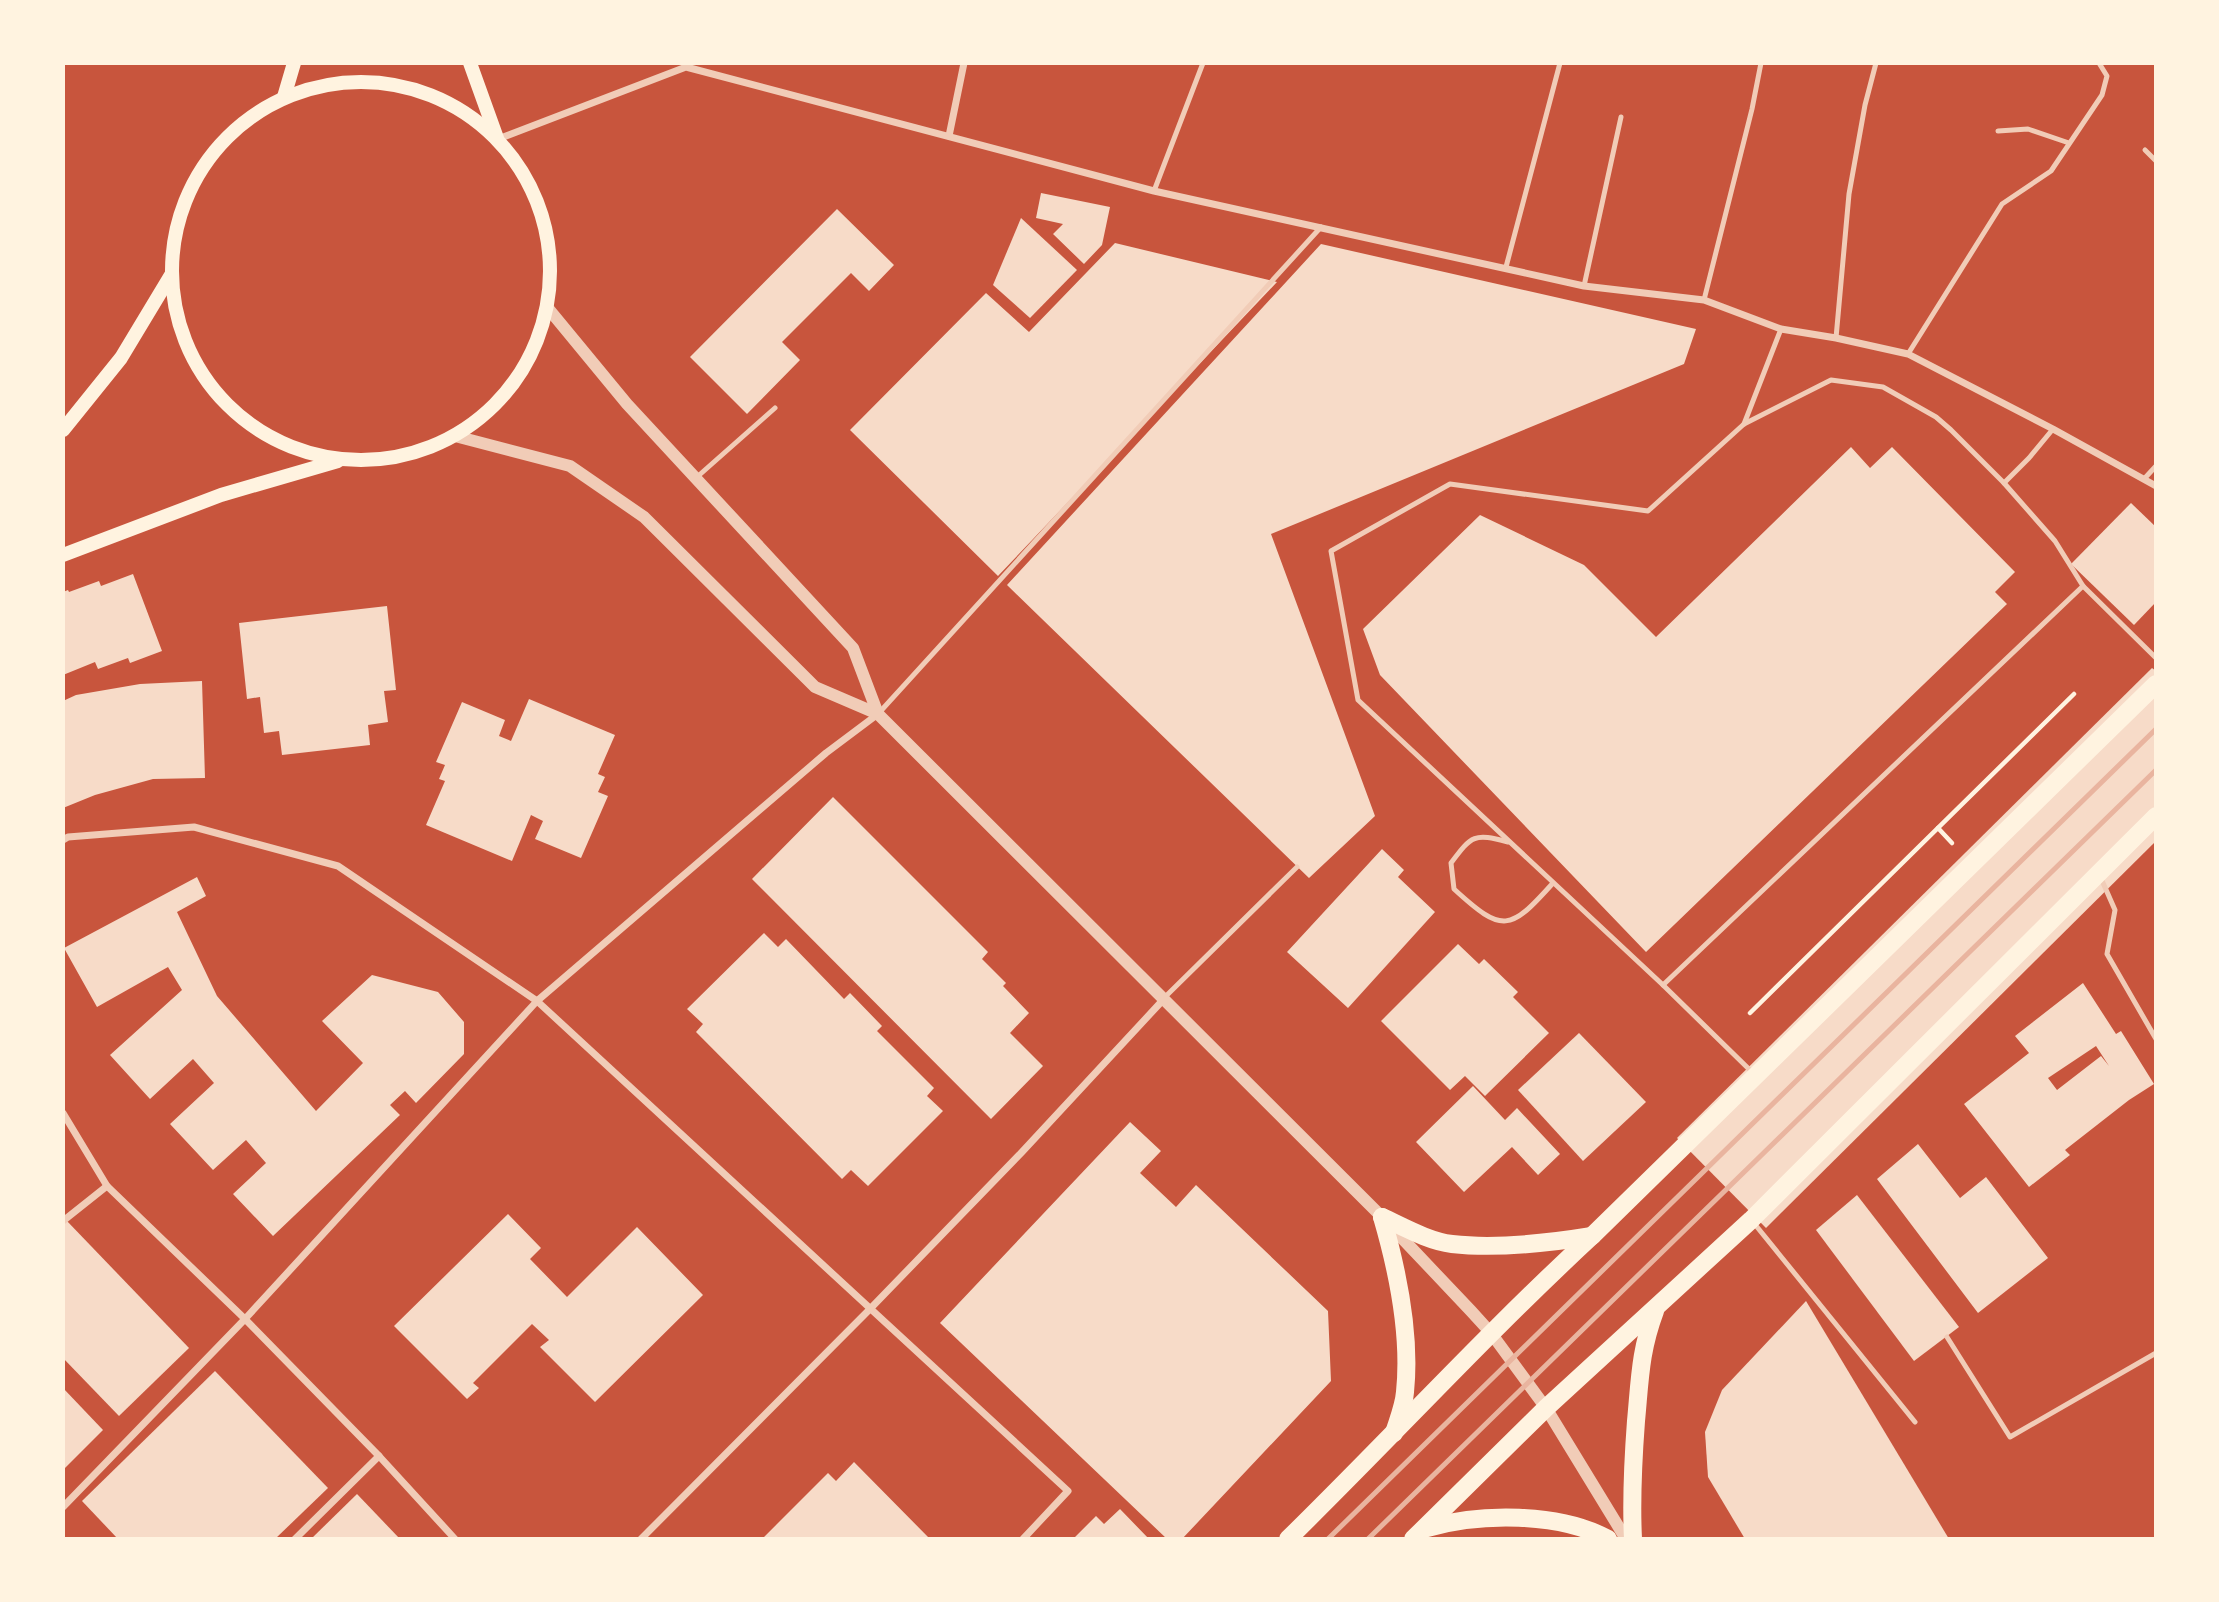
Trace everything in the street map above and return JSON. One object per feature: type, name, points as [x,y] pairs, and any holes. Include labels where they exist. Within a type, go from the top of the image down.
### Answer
[{"type":"main road","points":[[284,97],[294,63]]},
{"type":"main road","points":[[470,63],[498,139]]},
{"type":"main road","points":[[367,81],[396,84],[427,93],[460,109],[498,139],[519,166],[535,195],[548,244],[549,283],[547,307],[529,356],[511,386],[487,412],[454,436],[424,450],[383,460],[340,460],[288,447],[250,426],[219,399],[196,367],[179,329],[171,275],[179,217],[206,162],[243,122],[284,97],[330,84],[367,81]]},
{"type":"main road","points":[[63,430],[121,358],[171,275]]},
{"type":"main road","points":[[63,555],[221,495],[340,460]]},
{"type":"main road","points":[[1288,1539],[1393,1436],[1491,1333],[2156,684]]},
{"type":"main road","points":[[1419,1534],[1546,1408],[1751,1220],[2156,816]]},
{"type":"main road","points":[[1382,1217],[1451,1244],[1547,1243],[1592,1236]]},
{"type":"main road","points":[[1382,1217],[1399,1288],[1406,1356],[1405,1394],[1393,1436]]},
{"type":"main road","points":[[1633,1539],[1631,1510],[1641,1360],[1644,1339],[1656,1308]]},
{"type":"main road","points":[[1419,1534],[1471,1519],[1537,1519],[1595,1532],[1608,1539]]},
{"type":"street","points":[[949,136],[964,63]]},
{"type":"street","points":[[498,139],[686,67],[1154,191],[1584,285],[1704,300],[1781,329],[1908,354],[2156,486]]},
{"type":"street","points":[[547,307],[627,404],[694,479],[853,649],[878,714]]},
{"type":"street","points":[[454,436],[570,466],[644,517],[815,687],[878,714],[1382,1217],[1491,1333],[1546,1408],[1626,1539]]},
{"type":"street","points":[[63,1507],[245,1319],[537,1001],[826,753],[878,714]]},
{"type":"street","points":[[63,840],[68,837],[194,827],[338,866],[537,1001],[1068,1491],[1023,1539]]},
{"type":"street","points":[[640,1539],[869,1310],[1022,1152],[1163,1000]]},
{"type":"street","points":[[63,1113],[107,1186],[245,1319],[456,1539]]},
{"type":"street","points":[[63,1221],[107,1186]]},
{"type":"street","points":[[295,1539],[379,1456]]},
{"type":"lane","points":[[1154,191],[1203,63]]},
{"type":"lane","points":[[1506,267],[1560,63]]},
{"type":"lane","points":[[1704,300],[1761,63]]},
{"type":"lane","points":[[1836,338],[1849,194],[1865,105],[1876,63]]},
{"type":"lane","points":[[1908,354],[2002,204],[2051,171],[2102,95],[2107,76],[2099,63]]},
{"type":"lane","points":[[1584,285],[1621,117]]},
{"type":"lane","points":[[1998,131],[2028,129],[2069,144]]},
{"type":"lane","points":[[2145,150],[2156,161]]},
{"type":"lane","points":[[878,714],[1321,227]]},
{"type":"lane","points":[[1744,424],[1781,329]]},
{"type":"lane","points":[[1756,1076],[1663,985],[1358,700],[1331,551],[1450,484],[1648,511],[1744,424],[1831,380],[1884,387],[1936,417],[2004,483],[2056,541],[2083,586],[2156,658]]},
{"type":"lane","points":[[694,479],[775,408]]},
{"type":"lane","points":[[2004,483],[2053,429]]},
{"type":"lane","points":[[2144,479],[2156,466]]},
{"type":"lane","points":[[1663,985],[2083,586]]},
{"type":"lane","points":[[1511,843],[1484,835],[1468,841],[1451,863],[1454,889],[1479,913],[1495,920],[1510,921],[1533,905],[1553,883]]},
{"type":"lane","points":[[1163,1000],[1297,867]]},
{"type":"lane","points":[[2099,873],[2115,910],[2107,954],[2156,1039]]},
{"type":"lane","points":[[1751,1220],[1915,1422]]},
{"type":"lane","points":[[1947,1337],[2010,1437],[2156,1353]]},
{"type":"path","points":[[1749,1013],[2074,694]]},
{"type":"building","points":[[1041,193],[1110,207],[1102,245],[1084,264],[1053,234],[1063,224],[1036,218]]},
{"type":"building","points":[[837,209],[894,265],[869,291],[851,273],[782,342],[800,360],[747,414],[690,357]]},
{"type":"building","points":[[1021,218],[1077,270],[1030,318],[993,285]]},
{"type":"building","points":[[1115,243],[1277,282],[998,576],[850,430],[986,293],[1029,332]]},
{"type":"building","points":[[1321,244],[1696,329],[1684,364],[1271,534],[1375,816],[1309,878],[1007,585]]},
{"type":"building","points":[[1851,447],[1870,468],[1892,447],[2015,572],[1995,592],[2007,604],[1646,952],[1380,675],[1363,629],[1480,515],[1584,565],[1656,637]]},
{"type":"building","points":[[2131,503],[2156,527],[2156,602],[2134,625],[2071,564]]},
{"type":"building","points":[[133,574],[162,651],[130,663],[128,658],[98,669],[95,662],[63,675],[63,592],[99,581],[101,586]]},
{"type":"building","points":[[387,606],[396,690],[384,691],[388,722],[368,725],[370,745],[282,755],[279,731],[264,733],[260,697],[247,699],[239,623]]},
{"type":"building","points":[[2152,668],[2156,671],[2156,841],[1766,1228],[1677,1138]]},
{"type":"building","points":[[202,681],[205,778],[153,779],[95,795],[63,808],[63,701],[76,695],[140,684]]},
{"type":"building","points":[[529,699],[615,735],[598,774],[605,777],[598,792],[608,796],[581,858],[535,839],[543,821],[531,815],[512,861],[426,825],[445,781],[439,779],[445,765],[436,762],[462,702],[505,720],[499,736],[511,741]]},
{"type":"building","points":[[833,797],[988,952],[982,959],[1006,983],[1003,986],[1029,1013],[1010,1033],[1043,1066],[991,1119],[752,879]]},
{"type":"building","points":[[1382,849],[1404,870],[1398,877],[1435,912],[1348,1008],[1287,952]]},
{"type":"building","points":[[197,877],[206,896],[177,912],[217,996],[316,1111],[363,1063],[322,1021],[372,975],[438,992],[464,1022],[464,1054],[416,1103],[405,1091],[390,1105],[400,1115],[273,1236],[233,1194],[266,1163],[246,1140],[213,1170],[170,1124],[214,1083],[193,1059],[150,1099],[110,1055],[182,990],[168,967],[97,1007],[64,948]]},
{"type":"building","points":[[764,933],[778,947],[786,939],[844,999],[850,993],[882,1026],[877,1031],[934,1088],[927,1096],[943,1111],[868,1186],[851,1170],[842,1179],[696,1032],[703,1024],[687,1009]]},
{"type":"building","points":[[1458,944],[1479,964],[1484,959],[1518,992],[1513,997],[1549,1033],[1485,1096],[1465,1076],[1450,1090],[1381,1021]]},
{"type":"building","points":[[2083,983],[2116,1034],[2121,1031],[2154,1084],[2065,1150],[2070,1155],[2029,1187],[1964,1104],[2029,1053],[2015,1036]],"holes":[[[2096,1046],[2109,1066],[2101,1056],[2057,1090],[2048,1078]]]},
{"type":"building","points":[[1579,1033],[1646,1102],[1583,1161],[1518,1090]]},
{"type":"building","points":[[1473,1086],[1505,1120],[1517,1108],[1560,1154],[1538,1175],[1512,1147],[1464,1192],[1416,1142]]},
{"type":"building","points":[[1130,1122],[1161,1151],[1140,1173],[1176,1207],[1196,1185],[1328,1311],[1331,1381],[1182,1539],[1167,1539],[940,1323]]},
{"type":"building","points":[[1918,1144],[1960,1198],[1986,1177],[2048,1258],[1978,1313],[1877,1179]]},
{"type":"building","points":[[1857,1195],[1959,1327],[1914,1361],[1816,1230]]},
{"type":"building","points":[[508,1214],[541,1248],[530,1259],[567,1297],[637,1227],[703,1295],[595,1402],[540,1347],[549,1340],[532,1324],[473,1383],[479,1388],[467,1399],[394,1326]]},
{"type":"building","points":[[66,1220],[189,1348],[119,1416],[63,1358],[63,1223]]},
{"type":"building","points":[[1806,1301],[1949,1539],[1745,1539],[1708,1477],[1705,1432],[1722,1390]]},
{"type":"building","points":[[215,1371],[328,1488],[275,1539],[118,1539],[82,1501]]},
{"type":"building","points":[[63,1388],[103,1430],[63,1470]]},
{"type":"building","points":[[854,1462],[930,1539],[762,1539],[828,1473],[836,1481]]},
{"type":"building","points":[[357,1494],[400,1539],[311,1539]]},
{"type":"building","points":[[1120,1509],[1149,1539],[1073,1539],[1096,1516],[1104,1524]]},
{"type":"railway","points":[[1328,1539],[2156,729]]},
{"type":"railway","points":[[1368,1539],[2156,770]]}]
